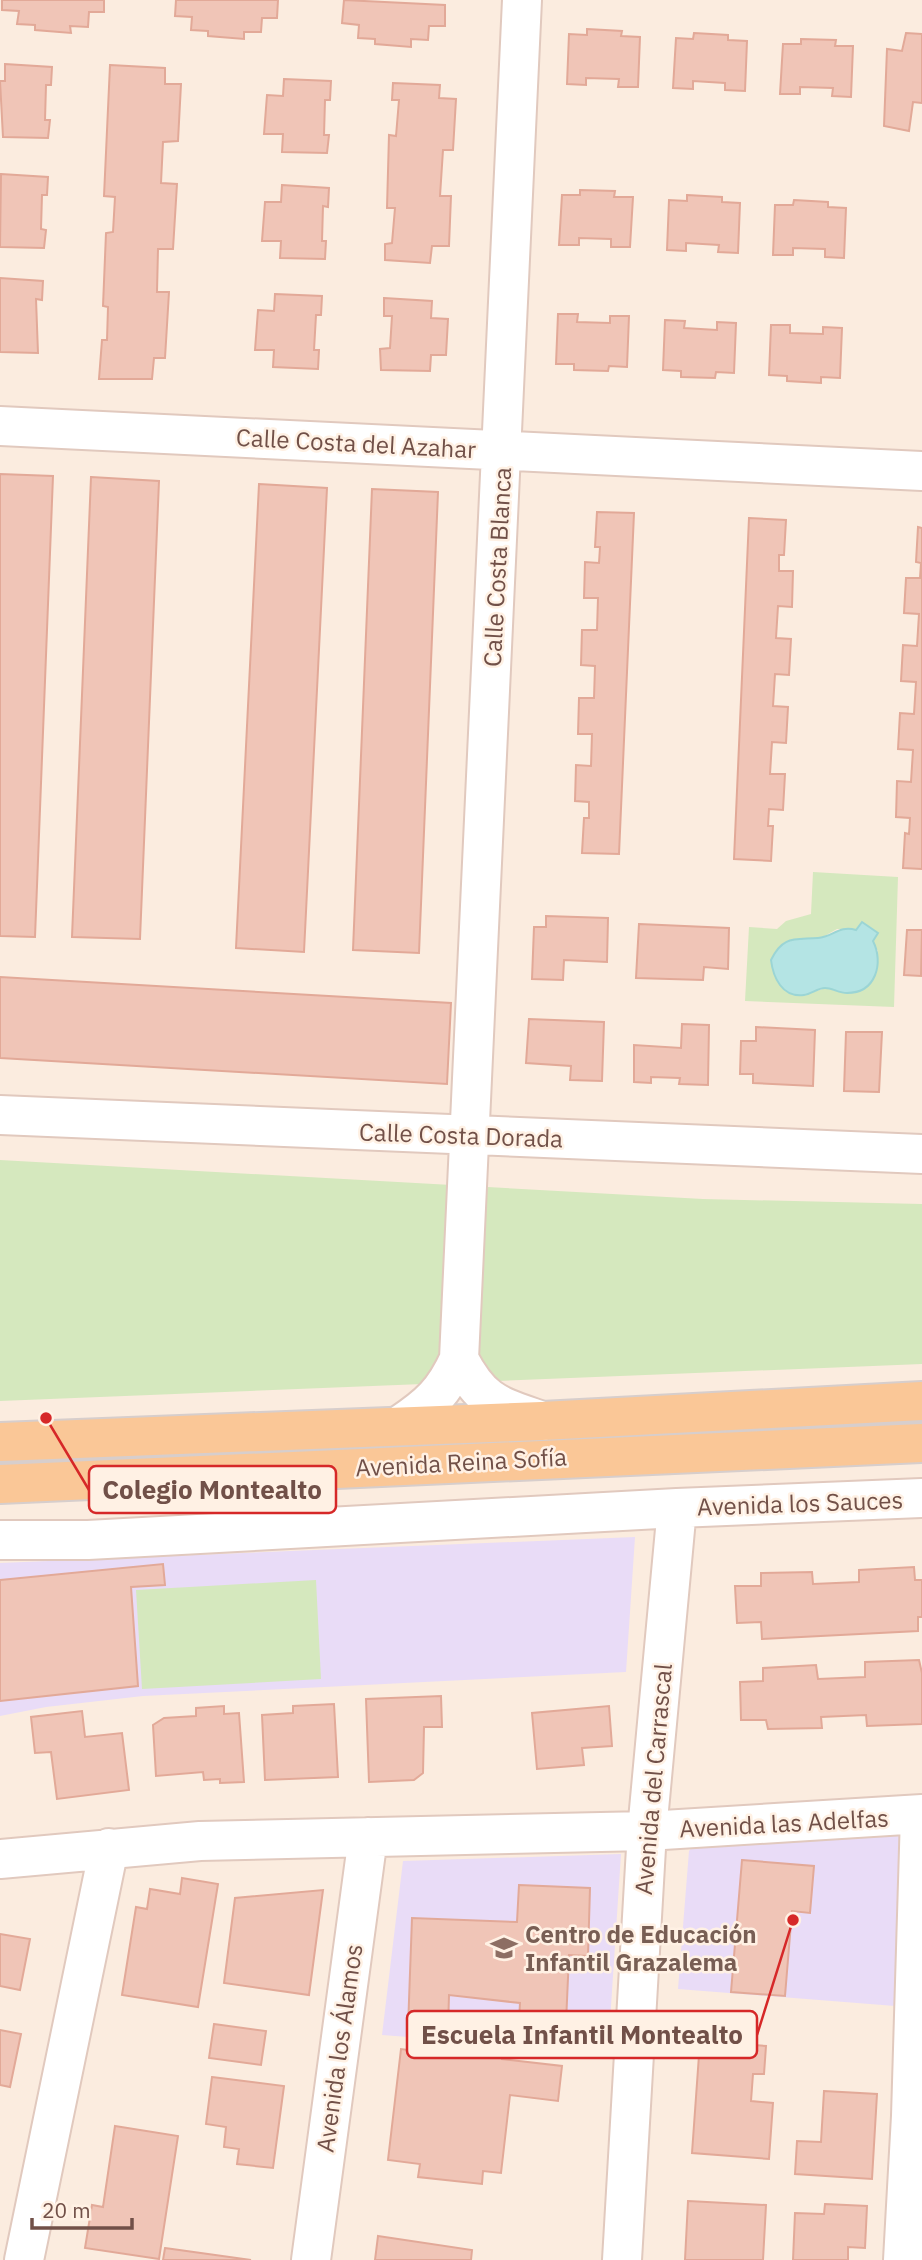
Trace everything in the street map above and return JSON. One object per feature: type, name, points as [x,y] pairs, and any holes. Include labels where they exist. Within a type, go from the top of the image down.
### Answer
[{"type":"main road","name":"Avenida Reina Sofía","points":[[0,1442],[542,1421],[922,1401]]},
{"type":"main road","name":"Avenida Reina Sofía","points":[[0,1484],[922,1443]]},
{"type":"street","name":"Calle Costa Blanca","points":[[459,1359],[522,0]]},
{"type":"street","name":"Calle Costa del Azahar","points":[[0,426],[922,471]]},
{"type":"street","name":"Calle Costa Dorada","points":[[0,1115],[922,1154]]},
{"type":"street","points":[[459,1359],[473,1386],[497,1405],[542,1421]]},
{"type":"street","points":[[400,1425],[426,1408],[448,1384],[459,1359]]},
{"type":"street","name":"Avenida los Sauces","points":[[0,1540],[88,1540],[677,1508],[922,1498]]},
{"type":"street","name":"Avenida del Carrascal","points":[[622,2260],[647,1831],[677,1508]]},
{"type":"street","points":[[903,2260],[917,2116],[921,1814]]},
{"type":"street","name":"Avenida las Adelfas","points":[[0,1859],[200,1841],[647,1831],[921,1814]]},
{"type":"street","name":"Avenida los Álamos","points":[[311,2260],[368,1837]]},
{"type":"street","points":[[24,2260],[15,2218],[109,1848]]},
{"type":"shaded area","points":[[635,1537],[626,1672],[143,1696],[46,1707],[0,1716],[0,1563]]},
{"type":"shaded area","points":[[898,1831],[910,1845],[895,2006],[678,1989],[689,1851],[697,1841]]},
{"type":"shaded area","name":"Centro de Educación Infantil Grazalema","points":[[621,1854],[608,2052],[382,2035],[403,1861]]},
{"type":"green space","points":[[813,872],[898,877],[894,1007],[745,1001],[749,927],[777,929],[786,921],[811,914]],"holes":[[[862,922],[878,933],[872,941],[878,951],[836,991],[826,988],[804,995],[821,938],[837,929],[856,930]]]},
{"type":"green space","points":[[0,1160],[703,1199],[922,1204],[922,1364],[0,1401]]},
{"type":"green space","points":[[316,1580],[321,1679],[142,1689],[136,1590]]},
{"type":"water","points":[[862,922],[878,933],[873,941],[878,958],[877,967],[871,982],[865,988],[847,993],[822,988],[796,995],[784,990],[774,973],[771,960],[780,946],[790,940],[823,937],[845,929],[856,930]]},
{"type":"building","points":[[2,0],[104,0],[104,12],[89,12],[88,27],[70,26],[71,33],[35,30],[35,25],[17,24],[19,11],[2,10]]},
{"type":"building","points":[[176,0],[278,0],[277,18],[262,18],[261,32],[244,32],[244,39],[208,36],[208,31],[191,30],[192,17],[175,16]]},
{"type":"building","points":[[344,0],[445,5],[445,26],[429,26],[428,40],[411,39],[411,47],[375,44],[375,39],[358,38],[359,25],[342,23]]},
{"type":"building","points":[[587,29],[622,31],[621,36],[640,37],[638,87],[618,87],[619,79],[586,78],[586,85],[567,84],[569,34],[587,35]]},
{"type":"building","points":[[694,33],[728,35],[728,40],[747,41],[745,91],[725,90],[725,83],[693,81],[693,89],[673,88],[676,38],[693,39]]},
{"type":"building","points":[[906,33],[922,34],[922,103],[913,102],[909,131],[884,126],[887,49],[902,51]]},
{"type":"building","points":[[801,39],[836,40],[835,46],[853,46],[851,97],[832,96],[833,88],[800,87],[800,94],[780,94],[783,44],[801,44]]},
{"type":"building","points":[[5,64],[52,67],[51,85],[46,85],[45,120],[50,120],[48,138],[3,137],[0,81],[5,81]]},
{"type":"building","points":[[110,65],[165,68],[165,84],[181,84],[178,141],[163,142],[161,183],[177,184],[173,249],[158,249],[157,292],[169,292],[165,358],[154,358],[152,379],[99,379],[102,340],[107,340],[108,307],[103,306],[106,233],[113,232],[115,197],[104,196]]},
{"type":"building","points":[[284,79],[331,81],[330,100],[325,100],[324,135],[329,135],[327,153],[282,152],[283,134],[264,134],[267,95],[283,96]]},
{"type":"building","points":[[393,83],[440,85],[439,98],[456,99],[453,150],[443,150],[440,196],[451,196],[449,246],[432,246],[430,263],[385,260],[385,244],[392,243],[395,208],[387,208],[389,135],[396,136],[399,100],[392,100]]},
{"type":"building","points":[[1,174],[48,177],[47,195],[42,195],[41,229],[46,230],[44,248],[0,247]]},
{"type":"building","points":[[282,185],[329,188],[328,207],[323,206],[322,241],[326,241],[325,259],[280,258],[281,241],[262,241],[265,202],[281,202]]},
{"type":"building","points":[[580,190],[615,191],[614,197],[633,197],[630,247],[611,247],[611,239],[579,238],[579,245],[559,245],[562,195],[580,195]]},
{"type":"building","points":[[687,195],[722,197],[722,202],[740,203],[738,253],[718,252],[719,245],[686,243],[686,251],[667,250],[669,200],[687,201]]},
{"type":"building","points":[[794,200],[828,202],[828,207],[846,208],[844,258],[825,257],[825,249],[793,248],[793,255],[773,255],[775,205],[793,205]]},
{"type":"building","points":[[0,278],[43,281],[42,300],[36,299],[38,353],[0,352]]},
{"type":"building","points":[[275,294],[322,296],[321,315],[316,315],[314,350],[319,350],[318,369],[273,367],[274,350],[255,350],[258,310],[274,311]]},
{"type":"building","points":[[384,298],[432,301],[431,318],[448,319],[446,355],[431,355],[430,371],[381,370],[380,349],[390,348],[392,316],[384,316]]},
{"type":"building","points":[[558,314],[578,314],[577,322],[610,323],[610,316],[629,316],[627,367],[609,366],[608,371],[574,370],[574,364],[556,364]]},
{"type":"building","points":[[665,320],[685,321],[684,328],[717,330],[717,322],[736,323],[734,373],[716,372],[715,378],[681,377],[681,371],[663,370]]},
{"type":"building","points":[[771,325],[790,325],[790,333],[823,334],[823,327],[842,328],[840,378],[821,377],[821,383],[787,381],[787,376],[769,375]]},
{"type":"building","points":[[0,474],[53,476],[35,937],[0,936]]},
{"type":"building","points":[[91,477],[159,481],[140,939],[72,937]]},
{"type":"building","points":[[259,484],[327,488],[304,952],[236,948]]},
{"type":"building","points":[[372,489],[438,492],[419,953],[353,950]]},
{"type":"building","points":[[597,512],[634,513],[619,854],[582,853],[584,818],[589,818],[589,802],[575,801],[576,765],[591,766],[592,734],[578,734],[579,698],[594,698],[595,666],[581,665],[582,630],[597,630],[598,598],[584,598],[585,562],[599,563],[600,547],[595,547]]},
{"type":"building","points":[[749,518],[786,520],[784,555],[779,555],[779,571],[793,571],[792,607],[778,606],[776,638],[791,639],[789,675],[775,674],[773,706],[788,707],[786,743],[772,742],[770,774],[785,774],[783,810],[769,809],[768,826],[773,826],[771,861],[734,859]]},
{"type":"building","points":[[918,527],[922,528],[922,869],[903,868],[905,833],[909,834],[910,818],[896,817],[897,781],[911,782],[913,750],[898,749],[900,713],[914,714],[916,682],[901,681],[903,645],[917,646],[919,614],[904,613],[906,578],[920,578],[921,563],[916,562]]},
{"type":"building","points":[[546,916],[608,918],[607,962],[564,960],[563,980],[532,979],[534,927],[546,927]]},
{"type":"building","points":[[639,924],[729,928],[728,969],[704,967],[703,980],[636,978]]},
{"type":"building","points":[[907,930],[922,930],[921,976],[904,975]]},
{"type":"building","points":[[0,977],[451,1003],[447,1084],[0,1058]]},
{"type":"building","points":[[529,1019],[604,1022],[602,1081],[570,1080],[571,1066],[526,1063]]},
{"type":"building","points":[[682,1024],[709,1025],[708,1085],[679,1084],[680,1078],[651,1077],[651,1083],[634,1082],[634,1045],[681,1048]]},
{"type":"building","points":[[756,1027],[815,1030],[813,1086],[753,1083],[753,1074],[740,1074],[741,1041],[756,1041]]},
{"type":"building","points":[[846,1032],[882,1032],[879,1092],[844,1091]]},
{"type":"building","points":[[163,1564],[165,1585],[131,1587],[138,1686],[0,1701],[0,1580]]},
{"type":"building","points":[[914,1567],[915,1580],[922,1580],[922,1617],[918,1617],[918,1631],[762,1639],[761,1622],[737,1623],[735,1586],[761,1586],[761,1573],[812,1572],[813,1584],[859,1582],[859,1570]]},
{"type":"building","points":[[919,1660],[922,1673],[922,1724],[867,1726],[866,1715],[821,1717],[822,1728],[768,1729],[766,1720],[741,1720],[740,1682],[763,1681],[763,1668],[816,1665],[818,1679],[865,1677],[865,1662]]},
{"type":"building","points":[[441,1696],[442,1727],[424,1727],[423,1773],[414,1780],[369,1782],[366,1699]]},
{"type":"building","points":[[334,1704],[338,1777],[265,1780],[262,1715],[293,1713],[293,1706]]},
{"type":"building","points":[[224,1706],[224,1714],[239,1713],[244,1782],[220,1783],[220,1779],[204,1780],[203,1772],[156,1776],[153,1725],[164,1718],[196,1716],[196,1708]]},
{"type":"building","points":[[609,1706],[612,1746],[582,1748],[584,1765],[537,1769],[532,1713]]},
{"type":"building","points":[[82,1711],[85,1737],[122,1733],[129,1790],[57,1799],[51,1752],[35,1753],[31,1717]]},
{"type":"building","points":[[742,1860],[814,1866],[810,1913],[792,1911],[785,1996],[731,1992]]},
{"type":"building","points":[[182,1878],[218,1884],[198,2007],[122,1995],[136,1907],[147,1909],[150,1889],[180,1894]]},
{"type":"building","points":[[519,1885],[590,1888],[588,1956],[569,1955],[566,2023],[519,2021],[520,2003],[449,1995],[448,2030],[408,2028],[412,1918],[517,1922]]},
{"type":"building","points":[[323,1890],[309,1995],[224,1983],[235,1898]]},
{"type":"building","points":[[0,1934],[30,1939],[20,1990],[0,1986]]},
{"type":"building","points":[[214,2024],[266,2031],[261,2065],[209,2058]]},
{"type":"building","points":[[0,2030],[21,2034],[10,2087],[0,2085]]},
{"type":"building","points":[[458,2041],[503,2044],[502,2059],[562,2066],[558,2101],[510,2095],[501,2173],[483,2171],[482,2184],[418,2177],[420,2164],[388,2160],[401,2049],[456,2056]]},
{"type":"building","points":[[700,2041],[766,2046],[764,2074],[753,2074],[751,2101],[773,2103],[769,2159],[692,2153]]},
{"type":"building","points":[[212,2077],[284,2086],[273,2168],[237,2164],[239,2149],[224,2147],[226,2127],[206,2124]]},
{"type":"building","points":[[824,2091],[877,2094],[872,2179],[795,2174],[797,2141],[821,2142]]},
{"type":"building","points":[[115,2126],[178,2136],[159,2259],[85,2248],[92,2205],[103,2207]]},
{"type":"building","points":[[688,2201],[766,2205],[763,2260],[685,2260]]},
{"type":"building","points":[[825,2204],[867,2206],[865,2248],[848,2247],[848,2260],[793,2260],[795,2213],[824,2214]]},
{"type":"building","points":[[378,2236],[472,2250],[471,2260],[375,2260]]},
{"type":"building","points":[[165,2248],[251,2260],[163,2260]]},
{"type":"place","name":"Colegio Montealto","points":[[46,1418]]},
{"type":"place","name":"Escuela Infantil Montealto","points":[[793,1920]]},
{"type":"place","name":"Centro de Educación Infantil Grazalema","points":[[504,1948]]}]
